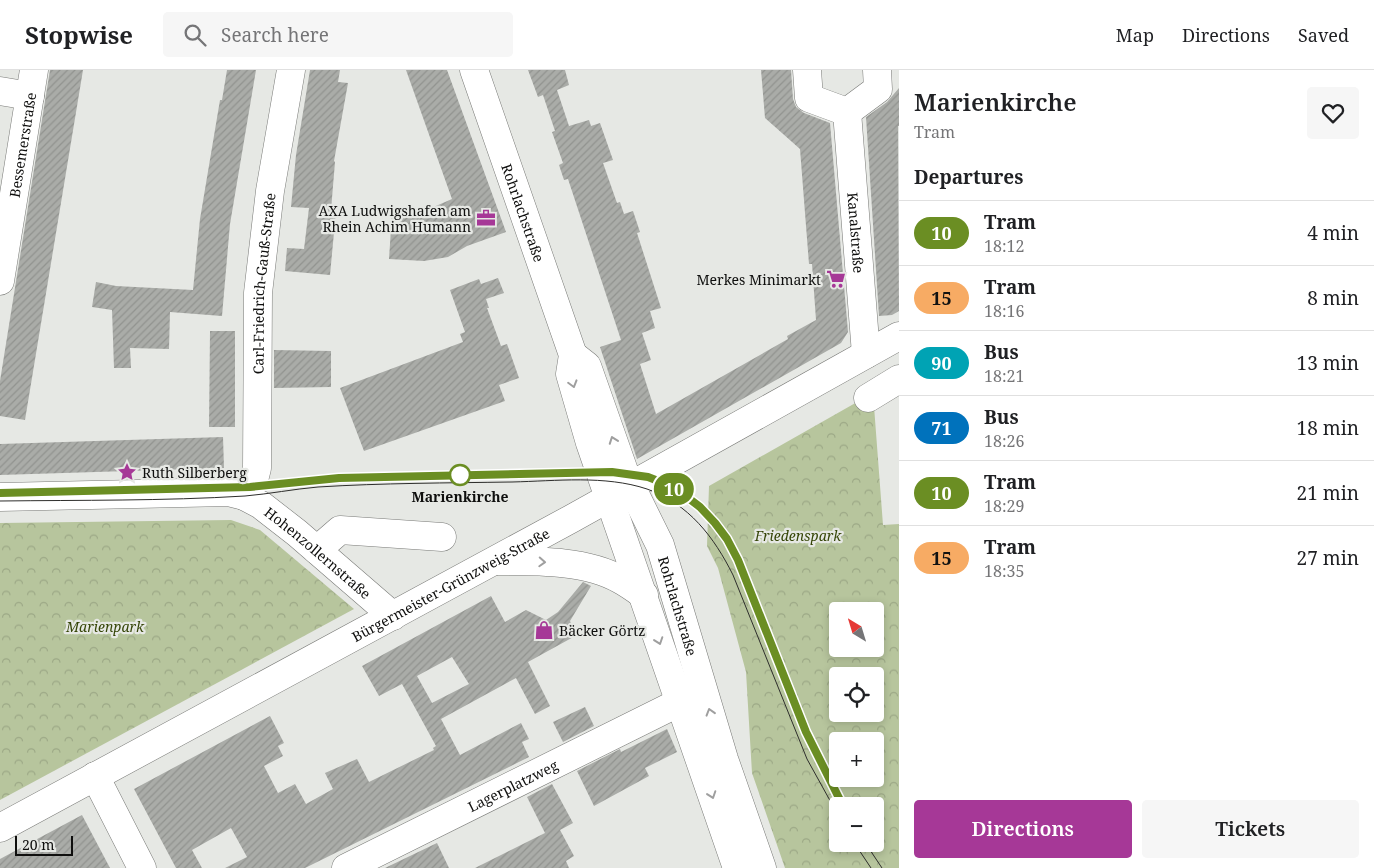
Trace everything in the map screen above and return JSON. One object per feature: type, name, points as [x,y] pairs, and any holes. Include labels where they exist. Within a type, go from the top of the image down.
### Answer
[{"type":"street","name":"Bessemerstraße","points":[[1,273],[34,70]]},
{"type":"street","name":"Carl-Friedrich-Gauß-Straße","points":[[244,496],[254,480],[257,468],[258,293],[270,191],[291,70]]},
{"type":"street","name":"Rohrlachstraße","points":[[474,70],[572,354],[587,366],[620,492],[644,595],[737,868]]},
{"type":"street","points":[[807,70],[809,98],[847,112],[878,89],[877,70]]},
{"type":"street","points":[[0,91],[30,96]]},
{"type":"street","name":"Kanalstraße","points":[[847,112],[866,354]]},
{"type":"street","name":"Bürgermeister-Grünzweig-Straße","points":[[0,828],[620,492],[899,336]]},
{"type":"street","points":[[868,398],[899,379]]},
{"type":"street","name":"Hohenzollernstraße","points":[[0,497],[228,492],[244,496],[279,518],[393,616]]},
{"type":"street","name":"Rohrlachstraße","points":[[620,492],[660,546],[724,759],[762,868]]},
{"type":"street","points":[[317,550],[340,530],[442,537]]},
{"type":"street","points":[[493,561],[548,562],[596,570],[621,579],[644,595]]},
{"type":"street","name":"Lagerplatzweg","points":[[351,867],[680,702]]},
{"type":"street","points":[[95,776],[142,868]]},
{"type":"green space","name":"Friedenspark","points":[[873,393],[883,525],[899,524],[899,868],[785,868],[752,773],[746,672],[718,568],[707,546],[709,486]]},
{"type":"green space","name":"Marienpark","points":[[231,520],[260,530],[354,609],[0,800],[0,523]]},
{"type":"building","points":[[50,70],[83,70],[25,420],[0,416],[0,381]]},
{"type":"building","points":[[227,70],[256,70],[230,224],[222,316],[170,312],[169,349],[130,348],[131,368],[114,368],[112,310],[92,307],[96,282],[116,286],[193,290],[200,219],[220,100],[222,100]]},
{"type":"building","points":[[310,70],[340,70],[338,82],[348,83],[334,161],[331,210],[336,211],[330,275],[285,271],[287,248],[304,249],[309,208],[291,207],[296,155]]},
{"type":"building","points":[[406,70],[447,70],[506,232],[467,246],[448,257],[424,261],[389,259],[392,214],[413,216],[452,199]]},
{"type":"building","points":[[528,70],[565,70],[569,85],[557,90],[569,126],[589,120],[591,126],[600,123],[613,160],[603,163],[617,203],[620,202],[624,214],[633,211],[640,232],[637,233],[661,308],[650,311],[655,328],[642,333],[651,360],[640,364],[656,414],[788,339],[787,336],[816,320],[812,264],[809,264],[800,149],[765,118],[761,70],[791,70],[793,99],[796,107],[804,113],[830,123],[848,332],[841,343],[637,459],[600,347],[621,340],[568,179],[564,180],[559,165],[563,163],[552,132],[555,131],[543,95],[538,97]]},
{"type":"building","points":[[899,88],[899,311],[892,315],[879,316],[866,117],[887,102]]},
{"type":"building","points":[[498,278],[504,293],[486,299],[489,308],[487,308],[501,346],[507,344],[519,378],[499,385],[505,401],[364,451],[340,388],[463,342],[460,334],[465,332],[450,290],[479,279],[481,284]]},
{"type":"building","points":[[210,331],[235,331],[235,427],[209,427]]},
{"type":"building","points":[[274,350],[331,351],[331,387],[274,388]]},
{"type":"building","points":[[223,437],[224,468],[0,475],[0,444]]},
{"type":"building","points":[[583,582],[591,586],[570,621],[577,635],[528,662],[550,706],[535,714],[516,678],[441,719],[460,755],[521,723],[529,739],[522,742],[529,757],[305,868],[225,868],[247,857],[231,828],[192,850],[202,868],[176,868],[134,789],[270,716],[284,743],[278,746],[283,756],[264,766],[278,793],[295,784],[306,804],[333,789],[325,773],[357,759],[369,782],[434,750],[433,748],[436,746],[402,684],[379,696],[362,666],[491,596],[505,622],[526,610],[546,620],[558,612]],"holes":[[[452,657],[469,684],[432,703],[417,676]]]},
{"type":"building","points":[[585,707],[594,726],[563,742],[553,722]]},
{"type":"building","points":[[667,729],[677,752],[645,768],[649,776],[594,806],[577,771],[620,749],[621,752]]},
{"type":"building","points":[[552,784],[573,823],[560,830],[574,856],[566,861],[569,868],[475,868],[545,833],[527,797]]},
{"type":"building","points":[[82,815],[110,868],[0,868],[0,859]]},
{"type":"building","points":[[437,843],[449,868],[385,868]]},
{"type":"tram line","points":[[0,493],[250,487],[339,479],[612,472],[648,477],[666,484],[700,507],[727,539],[738,560],[798,715],[813,749],[838,797]]},
{"type":"tram line","name":"10","points":[[0,493],[250,487],[339,478],[536,473],[612,472],[648,477],[666,484],[700,507],[727,539],[738,560],[798,715],[813,749],[838,797]]},
{"type":"tram line","points":[[0,501],[214,498],[342,486],[563,480],[597,480],[647,489],[675,503],[699,523],[726,561],[807,759],[829,799]]},
{"type":"tram line","points":[[860,852],[871,868]]},
{"type":"tram line","points":[[871,852],[882,868]]},
{"type":"place","name":"AXA Ludwigshafen am Rhein Achim Humann","points":[[486,218]]},
{"type":"place","name":"Merkes Minimarkt","points":[[836,279]]},
{"type":"place","name":"Ruth Silberberg","points":[[127,472]]},
{"type":"place","name":"Marienkirche","points":[[460,475]]},
{"type":"place","name":"Bäcker Görtz","points":[[544,630]]}]
